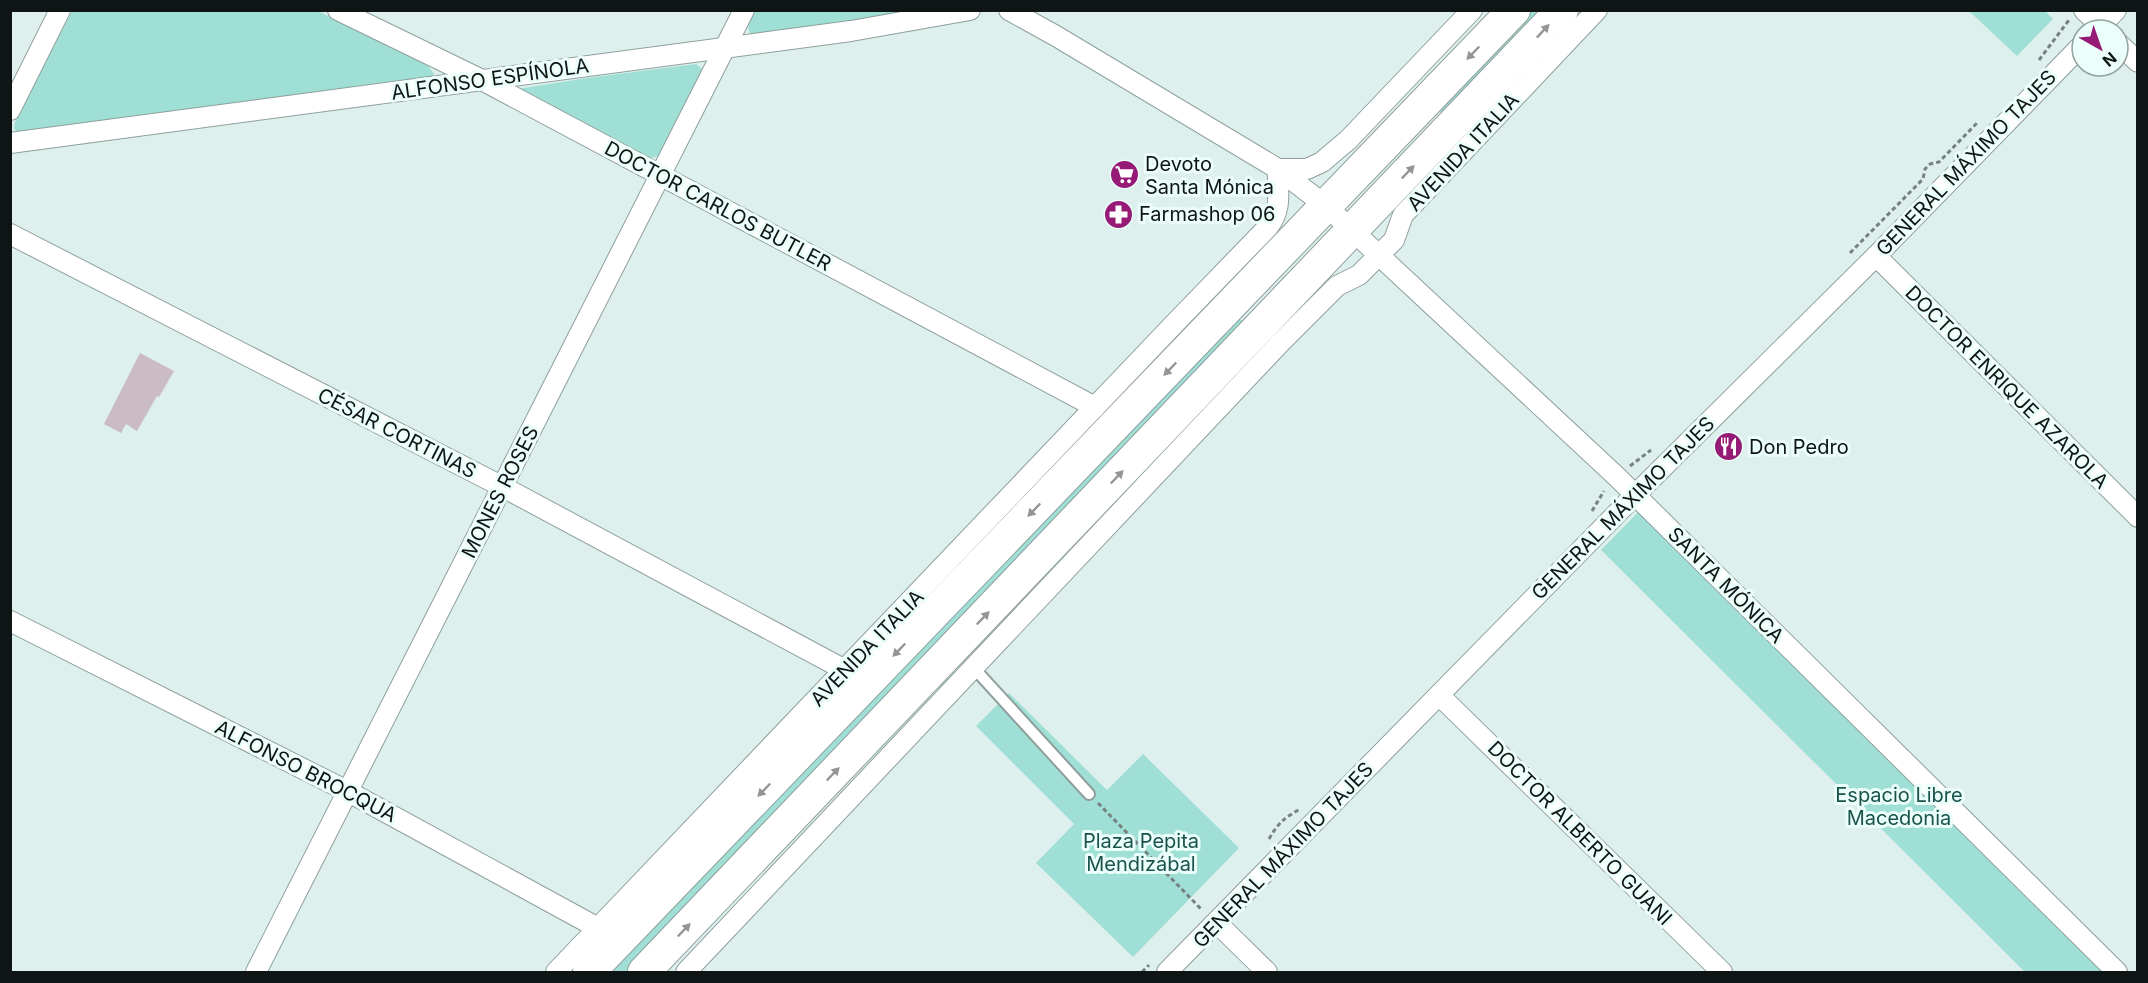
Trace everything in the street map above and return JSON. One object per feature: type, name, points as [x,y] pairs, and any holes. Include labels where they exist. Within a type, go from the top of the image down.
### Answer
[{"type":"main road","name":"AVENIDA ITALIA","points":[[589,972],[1223,292],[1303,229],[1514,10]]},
{"type":"main road","name":"AVENIDA ITALIA","points":[[644,972],[964,657],[1271,333],[1353,229],[1562,10]]},
{"type":"main road","points":[[1353,229],[1353,213],[1357,202],[1420,109]]},
{"type":"main road","points":[[1271,333],[1261,316],[1282,282],[1319,237],[1326,216],[1326,206]]},
{"type":"street","points":[[10,110],[60,10]]},
{"type":"street","name":"DOCTOR CARLOS BUTLER","points":[[338,10],[482,80],[1095,406]]},
{"type":"street","name":"MONES ROSES","points":[[256,972],[744,10]]},
{"type":"street","name":"ALFONSO ESPÍNOLA","points":[[10,143],[851,31],[970,10]]},
{"type":"street","name":"SANTA MÓNICA","points":[[1009,10],[1278,169],[1353,229],[1635,495],[2117,972]]},
{"type":"street","points":[[1278,169],[1307,169],[1322,162],[1348,140],[1472,10]]},
{"type":"street","name":"AVENIDA ITALIA","points":[[1271,333],[1337,286],[1359,275],[1394,240],[1403,215],[1597,10]]},
{"type":"street","name":"GENERAL MÁXIMO TAJES","points":[[1167,972],[1635,495],[1876,256],[2070,57]]},
{"type":"street","name":"AVENIDA ITALIA","points":[[1420,109],[1447,132]]},
{"type":"street","name":"AVENIDA ITALIA","points":[[1223,292],[1276,217],[1279,205],[1278,169]]},
{"type":"street","name":"CÉSAR CORTINAS","points":[[10,234],[503,487],[845,670]]},
{"type":"street","name":"DOCTOR ENRIQUE AZAROLA","points":[[1876,256],[2138,517]]},
{"type":"street","points":[[1223,292],[1271,333]]},
{"type":"street","name":"AVENIDA ITALIA","points":[[556,972],[1095,406],[1186,332]]},
{"type":"street","name":"ALFONSO BROCQUA","points":[[10,621],[347,791],[598,928]]},
{"type":"street","name":"AVENIDA ITALIA","points":[[686,972],[964,657]]},
{"type":"street","name":"DOCTOR ALBERTO GUANI","points":[[1439,695],[1722,972]]},
{"type":"street","points":[[1217,923],[1267,972]]},
{"type":"lane","points":[[964,657],[1089,794]]},
{"type":"path","points":[[2039,60],[2078,14]]},
{"type":"path","points":[[1849,254],[1923,179],[1925,169],[1930,164],[1939,162],[1981,119]]},
{"type":"path","points":[[1089,794],[1217,923]]},
{"type":"green space","points":[[72,11],[318,11],[428,66],[434,74],[433,80],[17,133],[14,128],[15,122]]},
{"type":"green space","points":[[753,11],[937,11],[754,37],[748,28]]},
{"type":"green space","points":[[1529,11],[1551,11],[1447,116],[1441,113],[1439,109],[1443,101]]},
{"type":"green space","points":[[1969,11],[2045,11],[2053,19],[2017,56]]},
{"type":"green space","points":[[696,64],[705,71],[662,155],[651,158],[517,89],[587,78]]},
{"type":"green space","points":[[1237,318],[1245,322],[631,972],[608,972]]},
{"type":"green space","name":"Espacio Libre Macedonia","points":[[1640,510],[2105,972],[2023,972],[1601,550]]},
{"type":"green space","name":"Plaza Pepita Mendizábal","points":[[1009,693],[1107,790],[1143,754],[1239,848],[1133,957],[1036,863],[1074,824],[976,726]]},
{"type":"building","points":[[140,353],[174,371],[137,431],[126,424],[121,433],[104,424]]},
{"type":"place","name":"Devoto Santa Mónica","points":[[1124,175]]},
{"type":"place","name":"Farmashop 06","points":[[1118,214]]},
{"type":"place","name":"Don Pedro","points":[[1728,447]]}]
